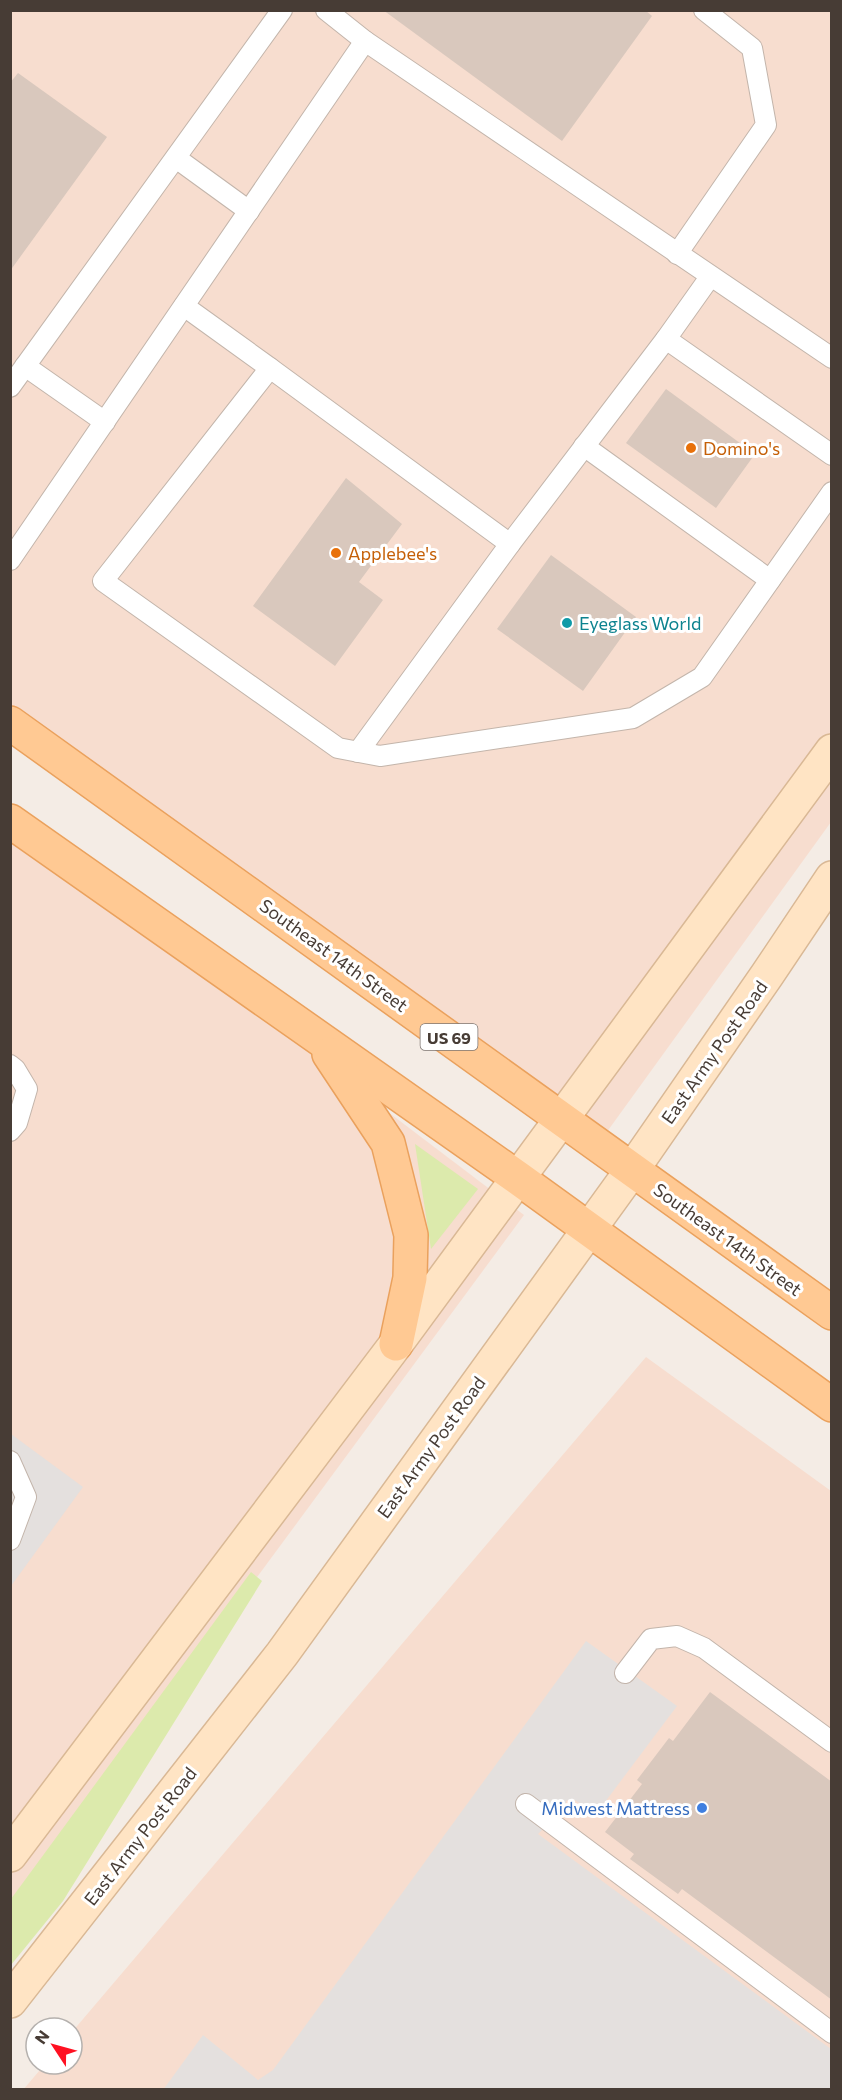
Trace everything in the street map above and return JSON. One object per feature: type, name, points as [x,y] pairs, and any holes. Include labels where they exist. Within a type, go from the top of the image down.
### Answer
[{"type":"main road","name":"Southeast 14th Street","points":[[10,723],[831,1313]]},
{"type":"main road","points":[[10,1855],[396,1344],[831,751]]},
{"type":"main road","points":[[10,821],[518,1178],[831,1405]]},
{"type":"main road","name":"East Army Post Road","points":[[10,2001],[282,1654],[632,1170],[831,878]]},
{"type":"main road","points":[[318,1038],[388,1143],[411,1235],[410,1278],[396,1344]]},
{"type":"lane","points":[[10,387],[282,10]]},
{"type":"lane","points":[[326,10],[365,41],[831,358]]},
{"type":"lane","points":[[677,254],[766,125],[752,48],[704,10]]},
{"type":"lane","points":[[10,561],[365,41]]},
{"type":"lane","points":[[176,158],[249,211]]},
{"type":"lane","points":[[357,752],[710,277]]},
{"type":"lane","points":[[184,306],[510,544]]},
{"type":"lane","points":[[666,339],[831,454]]},
{"type":"lane","points":[[25,366],[105,422]]},
{"type":"lane","points":[[270,368],[103,581],[338,748],[380,756],[633,718],[702,676],[831,492]]},
{"type":"lane","points":[[584,446],[770,580]]},
{"type":"lane","points":[[10,1065],[27,1089],[17,1123],[10,1131]]},
{"type":"lane","points":[[10,1461],[26,1497],[10,1540]]},
{"type":"lane","points":[[625,1673],[651,1639],[677,1636],[705,1648],[831,1742]]},
{"type":"lane","points":[[526,1804],[831,2033]]},
{"type":"shaded area","points":[[11,11],[831,11],[831,822],[596,1147],[11,726]]},
{"type":"shaded area","points":[[11,826],[524,1215],[11,1911]]},
{"type":"shaded area","points":[[646,1357],[831,1491],[831,2089],[23,2090],[35,2076],[84,2076],[84,2018]]},
{"type":"shaded area","points":[[11,1434],[83,1487],[11,1586]]},
{"type":"shaded area","points":[[586,1641],[677,1706],[596,1814],[571,1799],[566,1801],[566,1806],[538,1834],[831,2049],[831,2089],[163,2090],[203,2035],[258,2080],[273,2070]]},
{"type":"green space","points":[[415,1144],[478,1189],[431,1249]]},
{"type":"green space","points":[[251,1572],[262,1581],[63,1901],[11,1965],[11,1899]]},
{"type":"building","points":[[383,10],[645,10],[652,16],[562,141]]},
{"type":"building","points":[[18,73],[107,137],[10,271],[10,83]]},
{"type":"building","name":"Domino's","points":[[666,389],[755,454],[716,508],[626,443]]},
{"type":"building","name":"Applebee's","points":[[346,478],[402,524],[359,582],[383,600],[335,666],[253,606]]},
{"type":"building","name":"Eyeglass World","points":[[551,555],[636,617],[583,691],[497,629]]},
{"type":"building","points":[[710,1692],[832,1782],[832,2000],[682,1889],[678,1894],[630,1859],[634,1854],[605,1832],[642,1784],[637,1780],[669,1738],[673,1741]]},
{"type":"place","name":"Domino's","points":[[691,448]]},
{"type":"place","name":"Applebee's","points":[[336,553]]},
{"type":"place","name":"Eyeglass World","points":[[567,623]]},
{"type":"place","name":"Midwest Mattress","points":[[702,1808]]}]
